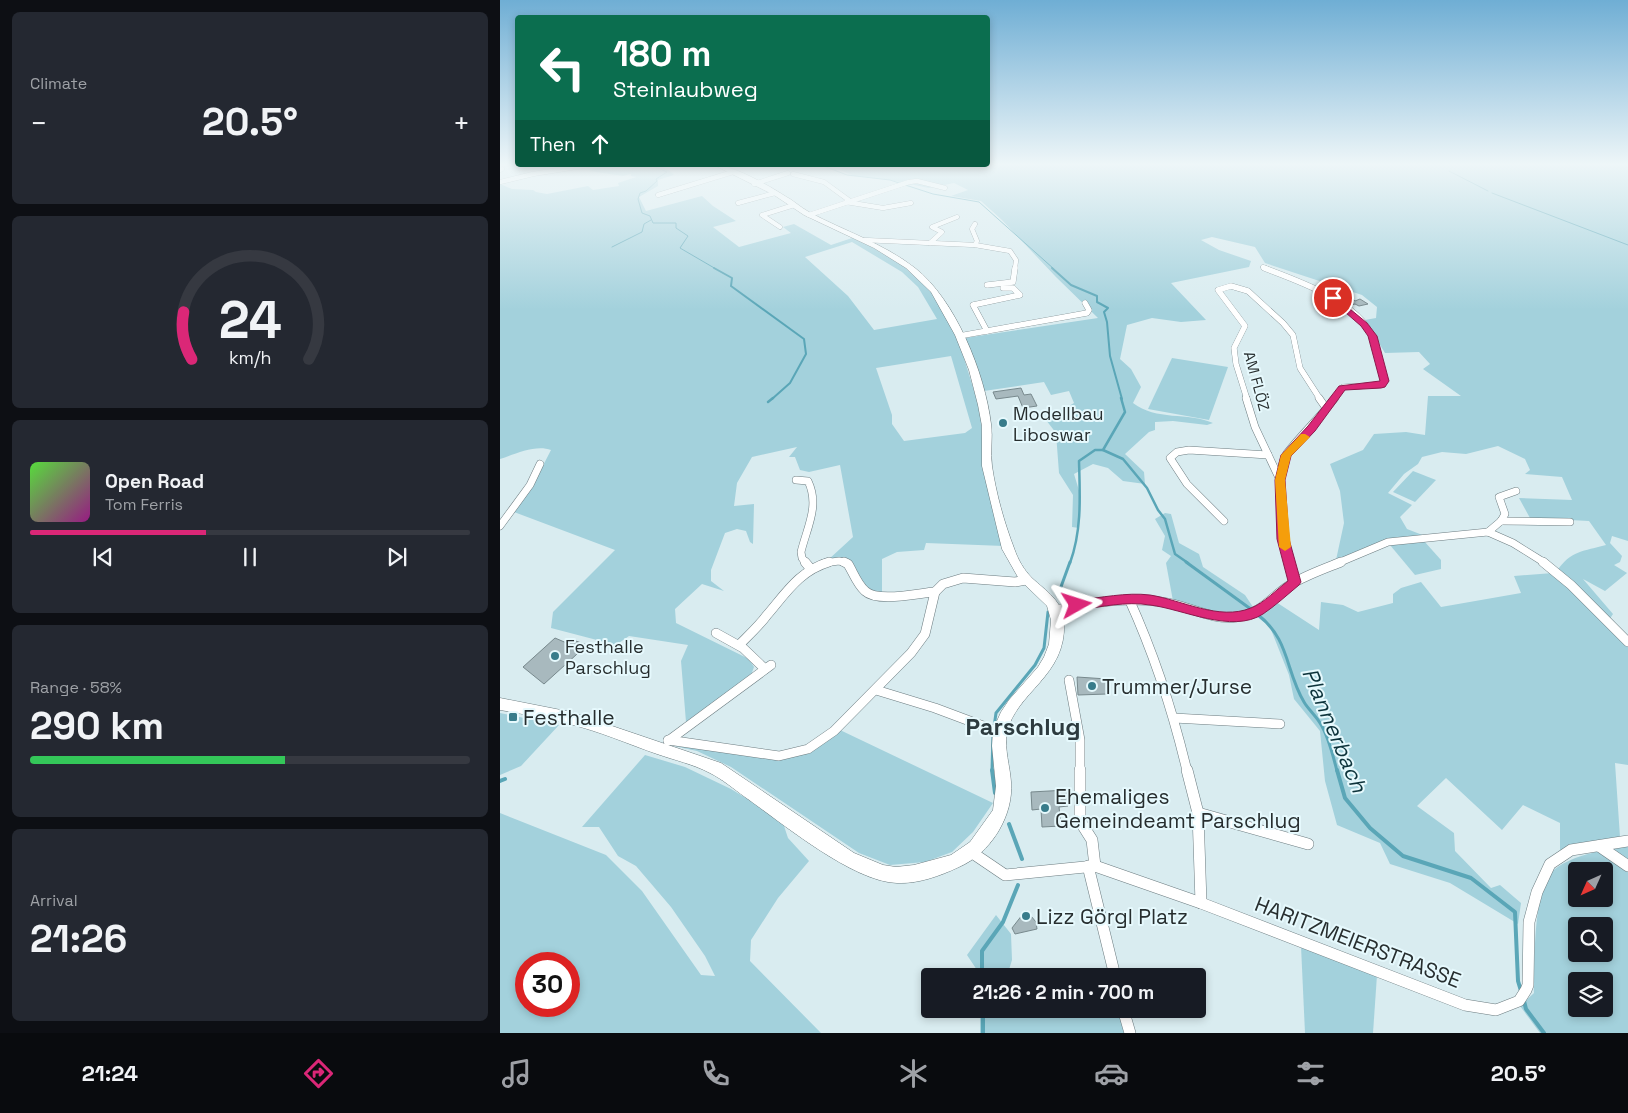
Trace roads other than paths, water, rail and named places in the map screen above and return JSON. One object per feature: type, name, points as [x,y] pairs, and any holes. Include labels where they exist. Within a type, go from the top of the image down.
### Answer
[{"type":"main road","points":[[500,704],[571,718],[665,744],[716,768],[848,860],[895,875],[918,873],[942,866],[971,852],[992,825],[1002,806],[1005,787],[994,731],[1044,671],[1055,647],[1058,627],[1056,610],[1026,580],[1013,561],[987,465],[986,423],[983,406],[971,367],[945,307],[932,288],[915,273],[864,240],[809,214]]},
{"type":"street","points":[[768,213],[762,215],[780,227]]},
{"type":"street","points":[[930,243],[942,232],[932,227],[956,217]]},
{"type":"street","points":[[975,245],[977,242],[972,228],[976,224]]},
{"type":"street","points":[[864,240],[975,245],[1005,249],[1014,255],[1016,266],[1013,282],[987,285]]},
{"type":"street","points":[[1263,267],[1324,292],[1348,309],[1364,324],[1372,336],[1384,381],[1381,385],[1343,388],[1304,437],[1286,455],[1280,480],[1283,539],[1294,582]]},
{"type":"street","name":"AM FLÖZ","points":[[1280,480],[1255,427],[1236,364],[1234,348],[1244,326],[1218,290],[1231,286],[1248,291],[1283,323],[1293,335],[1300,368],[1326,408]]},
{"type":"street","points":[[987,331],[973,306],[980,302],[1020,296],[1013,288],[995,289]]},
{"type":"street","points":[[959,336],[1087,313],[1089,310],[1084,303]]},
{"type":"street","points":[[1224,521],[1199,498],[1175,470],[1170,458],[1177,452],[1189,450],[1268,456]]},
{"type":"street","points":[[500,526],[530,485],[540,464]]},
{"type":"street","points":[[796,480],[808,481],[814,492],[814,512],[801,552],[802,558],[810,568]]},
{"type":"street","points":[[1488,532],[1501,521],[1504,514],[1498,497],[1516,491]]},
{"type":"street","points":[[1501,521],[1570,522]]},
{"type":"street","points":[[1056,610],[1077,605],[1129,599],[1164,602],[1221,616],[1236,617],[1254,613],[1294,582],[1388,542],[1488,532],[1513,542],[1550,568],[1571,585],[1628,642]]},
{"type":"street","points":[[740,644],[761,622],[792,583],[810,568],[827,563],[844,562],[848,564],[865,591],[871,596],[880,597],[935,592]]},
{"type":"street","points":[[665,744],[779,756],[808,748],[834,731],[911,654],[924,634],[935,592],[943,584],[963,578],[1015,582],[1026,580]]},
{"type":"street","points":[[1129,599],[1140,623],[1174,718],[1198,813],[1201,904]]},
{"type":"street","points":[[665,744],[768,667],[740,644],[716,633]]},
{"type":"street","points":[[1069,680],[1080,740],[1080,821],[1092,840],[1091,866],[1113,968]]},
{"type":"street","points":[[876,690],[948,712],[994,731]]},
{"type":"street","points":[[1174,718],[1280,724]]},
{"type":"street","points":[[1198,813],[1308,844]]},
{"type":"street","name":"HARITZMEIERSTRASSE","points":[[971,852],[1005,876],[1091,866],[1201,904],[1465,1005],[1496,1010],[1519,1001],[1528,985],[1529,922],[1541,881],[1550,864],[1571,850],[1628,841]]},
{"type":"street","points":[[1599,846],[1628,866]]},
{"type":"street","points":[[1126,1018],[1130,1033]]},
{"type":"waterway","points":[[643,213],[650,216],[653,223],[676,223],[676,228],[688,236],[680,248],[716,269]]},
{"type":"waterway","points":[[992,213],[1054,269]]},
{"type":"waterway","points":[[1545,213],[1628,245]]},
{"type":"waterway","points":[[612,247],[642,232],[644,224],[651,220]]},
{"type":"waterway","points":[[714,268],[732,278],[731,286],[804,339],[806,354],[790,383],[772,399]]},
{"type":"waterway","points":[[1052,268],[1071,285],[1097,296],[1097,302],[1108,308],[1104,312],[1107,322],[1110,356],[1122,399]]},
{"type":"waterway","points":[[768,402],[773,398]]},
{"type":"waterway","points":[[1103,450],[1125,412],[1121,398]]},
{"type":"waterway","points":[[1070,563],[1077,538],[1080,500],[1079,461],[1095,450],[1103,450]]},
{"type":"waterway","name":"Plannerbach","points":[[1103,450],[1123,459],[1147,488],[1158,510],[1165,519],[1175,554],[1188,563]]},
{"type":"waterway","points":[[1058,595],[1070,562]]},
{"type":"waterway","name":"Plannerbach","points":[[1186,562],[1252,610]]},
{"type":"waterway","points":[[994,727],[996,713],[1035,665],[1044,648],[1048,612]]},
{"type":"waterway","name":"Plannerbach","points":[[1257,614],[1276,634],[1286,655],[1298,690],[1326,734],[1337,771]]},
{"type":"waterway","points":[[992,770],[993,733]]},
{"type":"waterway","points":[[992,770],[995,793]]},
{"type":"waterway","name":"Plannerbach","points":[[1337,770],[1345,798],[1370,828],[1403,856],[1471,878],[1515,912],[1518,981],[1521,991]]},
{"type":"waterway","points":[[500,781],[505,779]]},
{"type":"waterway","points":[[1009,824],[1022,859]]},
{"type":"waterway","points":[[982,968],[982,951],[1003,922],[1018,885]]},
{"type":"waterway","name":"Plannerbach","points":[[1524,1001],[1526,1009],[1544,1033]]},
{"type":"waterway","points":[[983,1018],[983,1033]]},
{"type":"place","name":"Modellbau Liboswar","points":[[1003,423]]},
{"type":"place","name":"Festhalle Parschlug","points":[[555,656]]},
{"type":"place","name":"Trummer/Jurse","points":[[1092,686]]},
{"type":"place","name":"Festhalle","points":[[513,717]]},
{"type":"place","name":"Ehemaliges Gemeindeamt Parschlug","points":[[1045,808]]},
{"type":"place","name":"Lizz Görgl Platz","points":[[1026,916]]},
{"type":"district","name":"Parschlug","points":[[1023,726]]}]
